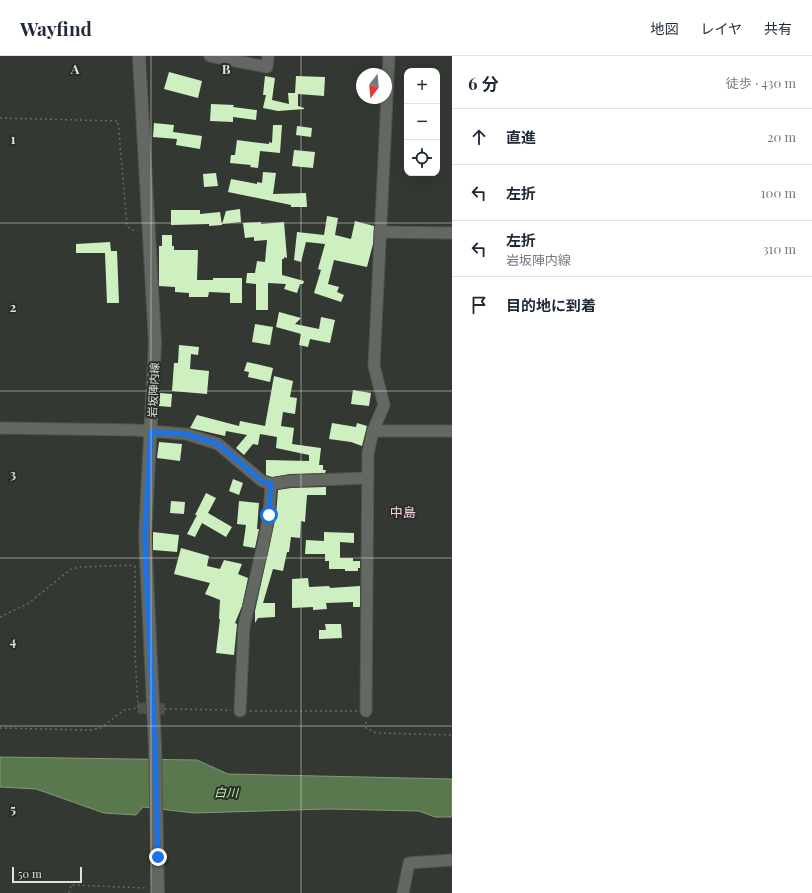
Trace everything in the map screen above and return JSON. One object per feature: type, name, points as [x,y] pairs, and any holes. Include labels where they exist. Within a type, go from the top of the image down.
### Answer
[{"type":"main road","name":"岩坂陣内線","points":[[139,56],[155,343],[145,536],[140,565],[155,746],[158,891]]},
{"type":"street","points":[[210,56],[267,67],[268,56]]},
{"type":"street","points":[[366,711],[368,453],[373,431],[384,405],[374,366],[389,56]]},
{"type":"street","points":[[380,232],[452,233]]},
{"type":"street","points":[[0,428],[135,430],[186,434],[218,444],[262,481],[271,484],[290,481],[367,478]]},
{"type":"street","points":[[373,431],[452,431]]},
{"type":"street","points":[[240,710],[244,626],[269,515],[271,484]]},
{"type":"street","points":[[403,893],[409,863],[452,860]]},
{"type":"path","points":[[0,118],[118,121],[127,225],[131,230],[149,229]]},
{"type":"path","points":[[0,617],[29,603],[71,569],[80,567],[140,565],[135,655],[138,708],[124,710],[101,728],[90,730],[0,728]]},
{"type":"path","points":[[165,709],[366,711],[366,728],[376,734],[452,735]]},
{"type":"path","points":[[69,893],[72,885],[158,891]]},
{"type":"water","name":"白川","points":[[0,757],[197,760],[228,774],[452,779],[452,817],[435,817],[419,811],[328,809],[194,813],[143,807],[136,815],[104,813],[36,789],[0,787]]},
{"type":"building","points":[[169,72],[202,81],[198,98],[164,89]]},
{"type":"building","points":[[265,76],[275,78],[272,100],[289,104],[288,93],[295,93],[296,76],[325,77],[324,96],[298,94],[298,106],[304,109],[278,111],[263,108],[266,95],[263,95]]},
{"type":"building","points":[[211,104],[234,105],[233,107],[257,110],[256,120],[233,117],[233,122],[210,121]]},
{"type":"building","points":[[154,123],[174,125],[173,132],[202,136],[200,149],[176,145],[177,139],[153,137]]},
{"type":"building","points":[[273,125],[282,125],[280,153],[260,151],[258,168],[250,167],[251,165],[230,163],[231,155],[235,155],[237,140],[269,144],[269,142],[272,143]]},
{"type":"building","points":[[297,126],[312,128],[311,137],[296,135]]},
{"type":"building","points":[[294,150],[315,152],[313,168],[292,166]]},
{"type":"building","points":[[263,172],[276,173],[273,194],[306,193],[307,207],[291,207],[291,205],[228,192],[231,179],[257,184],[257,182],[262,183]]},
{"type":"building","points":[[216,173],[218,186],[204,187],[203,174]]},
{"type":"building","points":[[240,209],[241,222],[222,224],[226,211]]},
{"type":"building","points":[[171,210],[200,210],[200,214],[220,212],[222,225],[171,225]]},
{"type":"building","points":[[327,216],[338,218],[335,235],[351,239],[355,221],[374,226],[373,244],[367,267],[334,260],[328,284],[339,287],[337,292],[344,295],[341,302],[314,293],[321,270],[318,269],[325,244],[306,242],[301,262],[294,260],[297,232],[324,235]]},
{"type":"building","points":[[261,222],[261,224],[284,222],[287,258],[284,257],[284,259],[282,259],[282,275],[304,281],[303,284],[300,284],[297,293],[284,289],[286,284],[268,283],[268,310],[256,310],[256,284],[246,283],[247,273],[255,273],[257,261],[265,262],[267,240],[254,241],[254,237],[245,238],[243,223]]},
{"type":"building","points":[[162,235],[172,235],[172,246],[174,246],[174,250],[198,250],[197,280],[213,280],[213,278],[242,278],[242,303],[230,303],[230,293],[209,292],[208,297],[189,297],[189,293],[175,292],[175,287],[159,286],[159,246],[162,246]]},
{"type":"building","points":[[110,242],[111,251],[117,251],[119,303],[107,303],[105,253],[76,253],[76,244]]},
{"type":"building","points":[[279,312],[301,318],[295,324],[319,329],[321,317],[335,320],[330,343],[310,339],[308,347],[299,345],[301,334],[276,327]]},
{"type":"building","points":[[255,324],[273,327],[270,345],[252,342]]},
{"type":"building","points":[[179,345],[199,347],[198,355],[191,354],[190,369],[209,371],[207,394],[172,391],[174,363],[178,363]]},
{"type":"building","points":[[247,362],[273,368],[270,382],[248,377],[249,372],[244,371]]},
{"type":"building","points":[[274,376],[293,381],[290,397],[297,398],[295,414],[283,412],[281,426],[294,428],[292,444],[321,448],[319,465],[323,465],[323,470],[326,470],[325,473],[290,474],[272,477],[266,475],[266,460],[309,461],[309,455],[276,448],[277,437],[260,434],[258,445],[253,444],[244,455],[236,448],[247,435],[226,431],[225,436],[190,428],[197,415],[239,426],[240,421],[265,426]]},
{"type":"building","points":[[353,390],[371,393],[369,406],[351,404]]},
{"type":"building","points":[[160,393],[172,394],[171,407],[159,406]]},
{"type":"building","points":[[332,423],[356,427],[357,423],[367,426],[362,446],[351,442],[329,439]]},
{"type":"building","points":[[159,442],[182,444],[180,461],[157,458]]},
{"type":"building","points":[[233,479],[243,483],[239,495],[229,491]]},
{"type":"building","points":[[326,487],[326,495],[307,495],[305,522],[301,521],[300,538],[291,537],[289,552],[287,552],[283,571],[273,569],[263,603],[275,603],[275,617],[258,618],[255,623],[255,611],[276,516],[278,490]]},
{"type":"building","points":[[206,493],[216,498],[208,513],[232,527],[226,537],[202,523],[195,537],[187,534]]},
{"type":"building","points":[[171,501],[185,502],[184,514],[170,513]]},
{"type":"building","points":[[239,501],[259,503],[257,529],[259,529],[255,548],[243,546],[246,525],[237,524]]},
{"type":"building","points":[[153,532],[179,535],[177,552],[153,550]]},
{"type":"building","points":[[324,532],[354,533],[354,543],[340,542],[340,558],[353,558],[353,561],[360,561],[360,568],[358,568],[358,571],[329,569],[329,561],[325,561],[325,554],[305,554],[306,540],[324,541]]},
{"type":"building","points":[[181,548],[209,556],[207,566],[220,569],[224,560],[242,564],[238,574],[248,578],[242,606],[235,623],[237,624],[234,655],[216,653],[220,619],[220,600],[205,594],[210,583],[174,574]]},
{"type":"building","points":[[308,578],[309,587],[329,586],[330,588],[360,586],[360,607],[353,607],[353,602],[326,603],[327,609],[313,610],[313,607],[292,608],[292,579]]},
{"type":"building","points":[[325,624],[341,624],[342,638],[319,639],[319,630],[326,630]]},
{"type":"tunnel","points":[[138,708],[165,709]]},
{"type":"district","name":"中島","points":[[403,511]]},
{"type":"route","points":[[158,857],[155,746],[145,536],[151,432],[186,434],[218,444],[262,481],[271,484],[269,515]]}]
